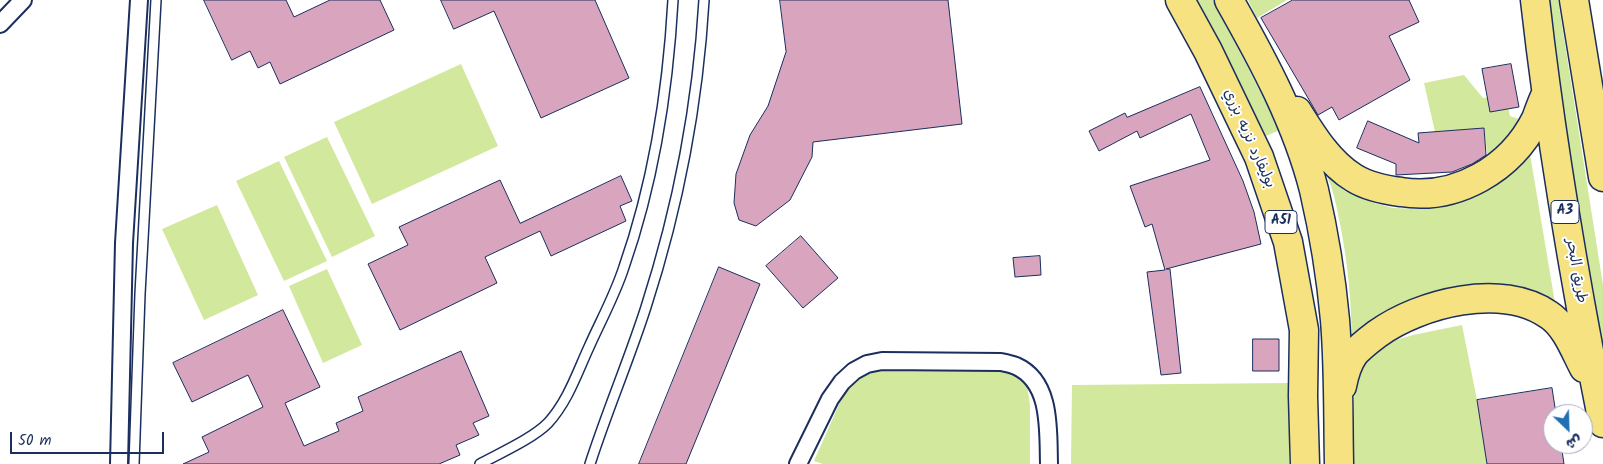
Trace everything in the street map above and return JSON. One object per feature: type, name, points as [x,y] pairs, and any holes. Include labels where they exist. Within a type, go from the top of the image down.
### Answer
[{"type":"highway","name":"بوليفارد نزيه بزري","points":[[1180,0],[1208,52],[1259,157],[1288,242],[1304,330],[1304,464]]},
{"type":"highway","name":"A51","points":[[1230,0],[1248,32],[1285,110],[1314,190],[1326,245],[1335,322],[1338,464]]},
{"type":"highway","name":"طريق البحر","points":[[1535,0],[1546,94],[1590,357],[1602,416]]},
{"type":"highway","points":[[1574,0],[1603,177]]},
{"type":"highway","points":[[1248,32],[1306,125],[1328,155],[1354,178],[1371,186],[1390,191],[1410,194],[1431,194],[1451,190],[1485,175],[1499,165],[1514,150],[1535,120],[1546,94]]},
{"type":"highway","points":[[1338,407],[1344,376],[1355,353],[1380,332],[1420,311],[1454,302],[1487,298],[1525,303],[1542,310],[1555,319],[1568,338],[1584,368],[1602,416]]},
{"type":"street","points":[[0,24],[23,0]]},
{"type":"street","points":[[119,464],[124,243],[139,0]]},
{"type":"street","points":[[798,464],[830,399],[842,382],[854,371],[866,364],[882,361],[1001,362],[1016,366],[1028,374],[1038,386],[1043,399],[1048,431],[1049,464]]},
{"type":"lane","points":[[134,464],[140,294],[156,0]]},
{"type":"lane","points":[[480,464],[547,424],[562,405],[614,292],[638,226],[651,170],[667,76],[674,0]]},
{"type":"lane","points":[[590,464],[646,307],[668,230],[681,176],[693,111],[702,38],[704,0]]},
{"type":"green space","points":[[1196,0],[1213,0],[1280,130],[1266,136]]},
{"type":"green space","points":[[1248,0],[1287,0],[1257,18]]},
{"type":"green space","points":[[1544,0],[1558,0],[1603,285],[1603,353],[1588,274]]},
{"type":"green space","points":[[461,64],[498,146],[372,204],[334,122]]},
{"type":"green space","points":[[1464,75],[1483,98],[1506,95],[1510,116],[1519,119],[1513,136],[1489,169],[1484,128],[1435,132],[1424,83]]},
{"type":"green space","points":[[327,137],[375,236],[332,257],[284,157]]},
{"type":"green space","points":[[1529,148],[1555,303],[1549,299],[1532,295],[1389,312],[1362,326],[1352,339],[1345,253],[1332,188],[1327,176],[1346,192],[1354,193],[1375,203],[1393,208],[1421,209],[1443,207],[1473,195]]},
{"type":"green space","points":[[279,161],[327,261],[284,281],[236,181]]},
{"type":"green space","points":[[217,205],[258,295],[204,320],[162,229]]},
{"type":"green space","points":[[327,269],[362,345],[323,363],[289,286]]},
{"type":"green space","points":[[1462,325],[1487,464],[1354,464],[1355,374],[1364,361],[1377,349],[1393,341]]},
{"type":"green space","points":[[880,368],[1001,369],[1015,376],[1027,385],[1030,405],[1030,464],[823,464],[814,461],[845,391],[861,375]]},
{"type":"green space","points":[[1289,383],[1289,464],[1071,464],[1072,385]]},
{"type":"building","points":[[204,0],[286,0],[294,17],[330,0],[380,0],[394,30],[280,84],[270,62],[258,68],[250,51],[232,60]]},
{"type":"building","points":[[441,0],[595,0],[629,78],[541,118],[494,11],[454,29]]},
{"type":"building","points":[[780,0],[948,0],[962,124],[813,142],[812,157],[790,200],[756,226],[739,220],[734,203],[736,174],[750,135],[768,106],[786,52]]},
{"type":"building","points":[[1293,0],[1409,0],[1419,22],[1389,36],[1410,80],[1339,120],[1332,107],[1318,115],[1261,18]]},
{"type":"building","points":[[1511,64],[1519,107],[1490,112],[1482,69]]},
{"type":"building","points":[[1200,87],[1243,181],[1254,212],[1261,244],[1166,269],[1170,269],[1181,373],[1161,375],[1147,272],[1165,270],[1152,224],[1145,227],[1130,186],[1210,160],[1191,114],[1140,138],[1137,131],[1099,151],[1089,131],[1125,113],[1127,117]]},
{"type":"building","points":[[1368,121],[1419,143],[1418,133],[1484,128],[1486,155],[1472,164],[1452,172],[1396,175],[1396,164],[1357,148]]},
{"type":"building","points":[[621,176],[632,201],[620,206],[626,221],[551,256],[540,231],[485,257],[497,283],[400,330],[368,264],[408,245],[399,227],[500,180],[520,223]]},
{"type":"building","points":[[801,236],[838,278],[803,308],[766,266]]},
{"type":"building","points":[[1040,256],[1041,275],[1015,277],[1013,258]]},
{"type":"building","points":[[719,267],[760,284],[686,464],[639,464]]},
{"type":"building","points":[[283,310],[320,387],[285,403],[304,446],[339,431],[336,423],[363,411],[358,397],[461,351],[489,416],[473,423],[479,435],[456,445],[460,455],[439,464],[183,464],[209,452],[202,437],[263,407],[248,375],[192,402],[173,363]]},
{"type":"building","points":[[1253,339],[1279,339],[1279,371],[1253,371]]},
{"type":"building","points":[[1552,388],[1554,404],[1543,404],[1543,454],[1562,454],[1564,464],[1487,464],[1477,400]]}]
